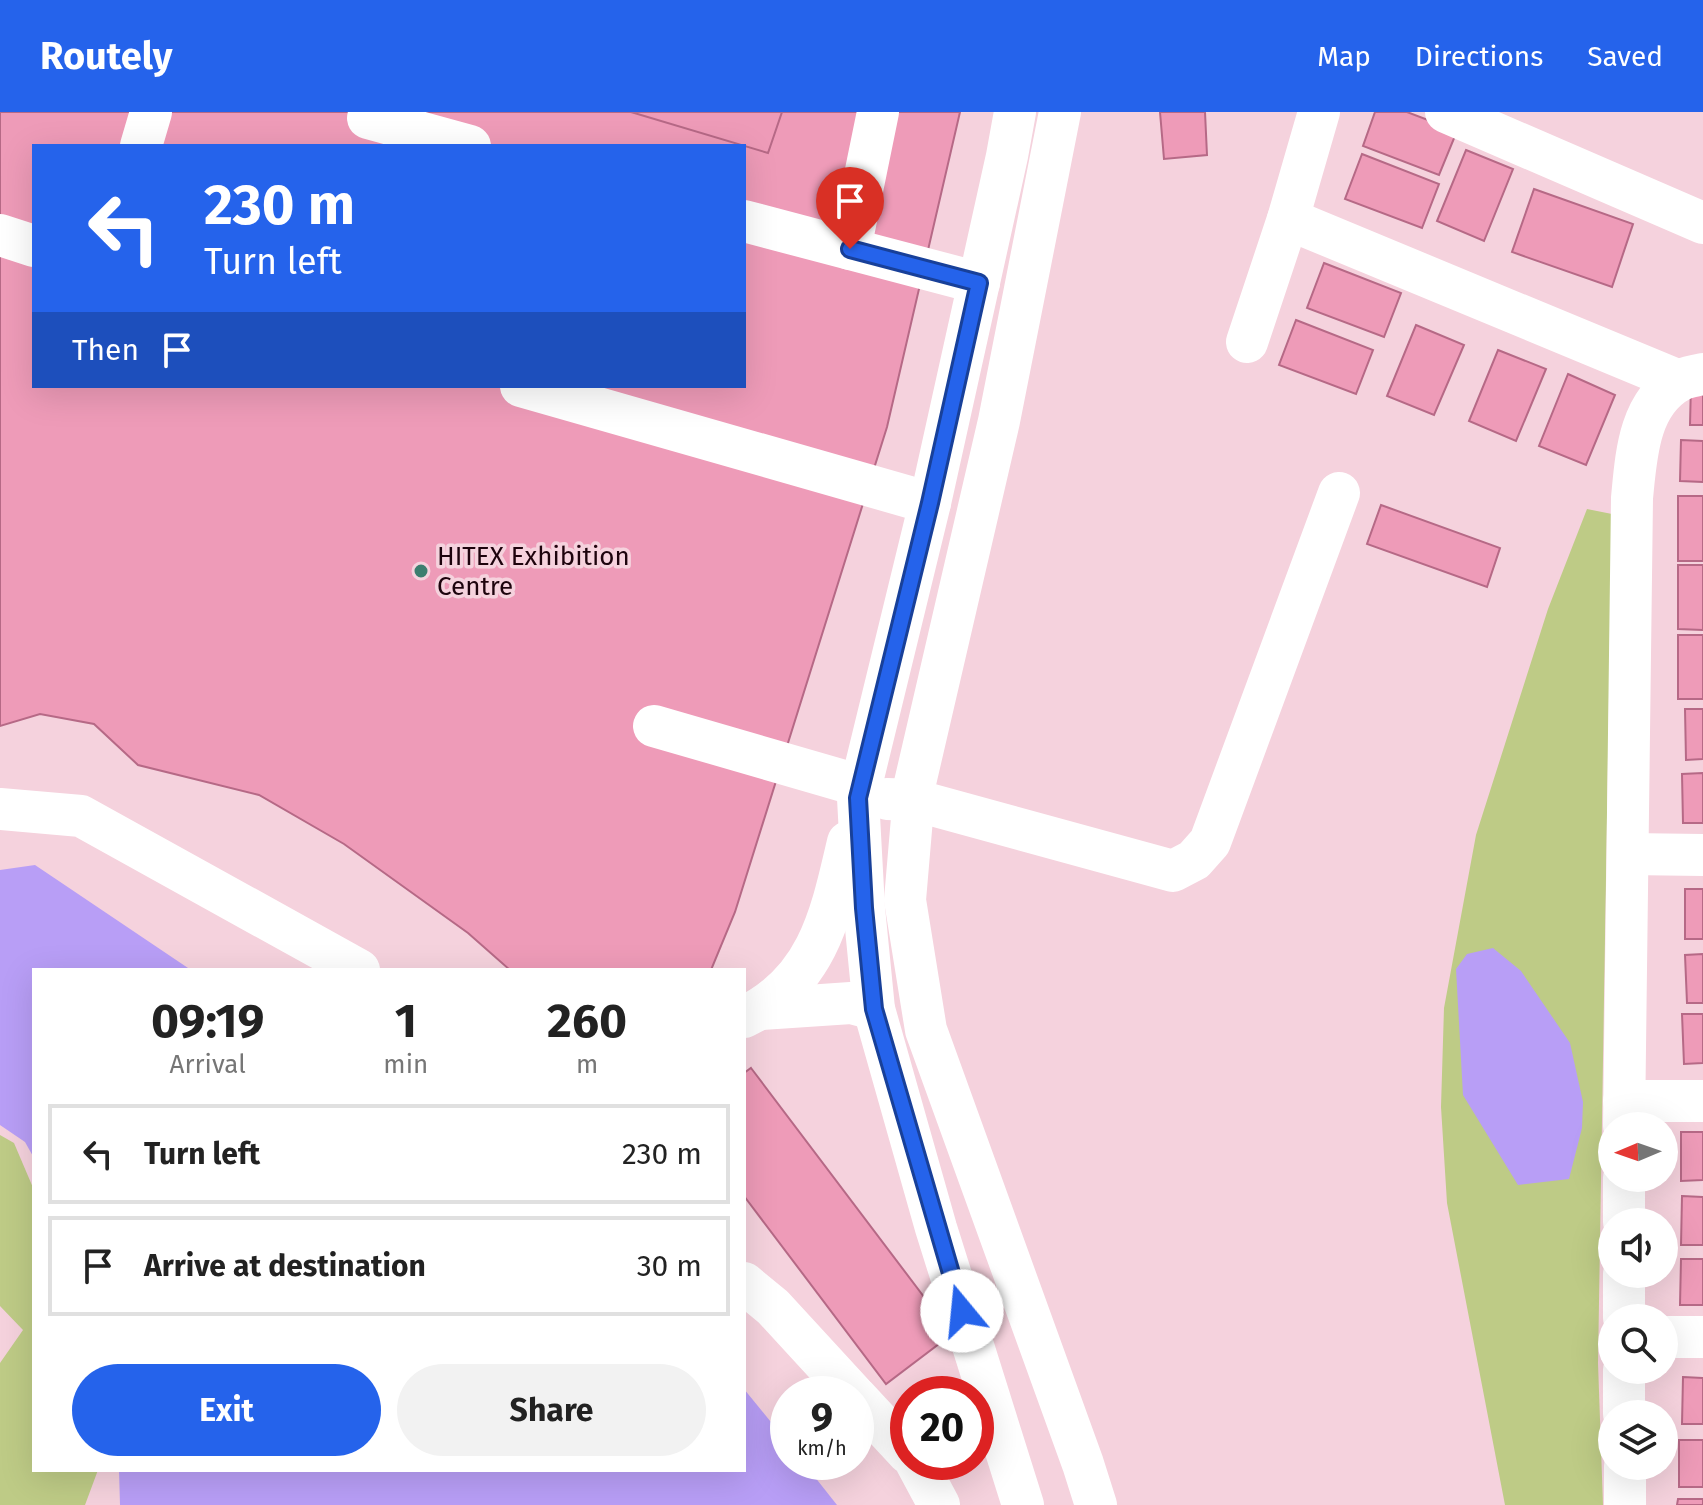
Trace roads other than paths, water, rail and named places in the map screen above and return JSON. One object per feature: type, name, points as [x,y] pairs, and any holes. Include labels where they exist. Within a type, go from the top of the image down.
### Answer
[{"type":"street","points":[[142,144],[151,112]]},
{"type":"street","points":[[850,249],[878,112]]},
{"type":"street","points":[[752,1013],[793,982],[808,964],[820,940],[842,866],[930,503],[1015,112]]},
{"type":"street","points":[[1060,112],[999,421],[915,783],[905,900],[926,1030],[1096,1505]]},
{"type":"street","points":[[1247,342],[1319,112]]},
{"type":"street","points":[[1446,112],[1703,223]]},
{"type":"street","points":[[366,125],[460,144]]},
{"type":"street","points":[[1288,219],[1691,378]]},
{"type":"street","points":[[746,222],[979,283]]},
{"type":"street","points":[[0,235],[32,245]]},
{"type":"street","points":[[1624,1112],[1632,498],[1637,442],[1657,400],[1691,378]]},
{"type":"street","points":[[528,388],[930,503]]},
{"type":"street","points":[[654,726],[859,792],[914,800],[1173,871],[1194,860],[1210,842],[1339,493]]},
{"type":"street","points":[[859,792],[864,908],[874,1009],[936,1228],[1023,1505]]},
{"type":"street","points":[[0,809],[81,816],[355,968]]},
{"type":"street","points":[[1628,854],[1703,855]]},
{"type":"street","points":[[752,1013],[851,1003],[874,1009]]},
{"type":"street","points":[[1631,1112],[1703,1101]]},
{"type":"street","points":[[936,1228],[991,1211]]},
{"type":"street","points":[[746,1285],[773,1307],[837,1376]]},
{"type":"street","points":[[1678,1337],[1703,1337]]},
{"type":"street","points":[[874,1416],[890,1433]]},
{"type":"street","points":[[926,1480],[939,1505]]},
{"type":"street","points":[[1625,1480],[1625,1505]]},
{"type":"place","name":"HITEX Exhibition Centre","points":[[421,571]]}]
